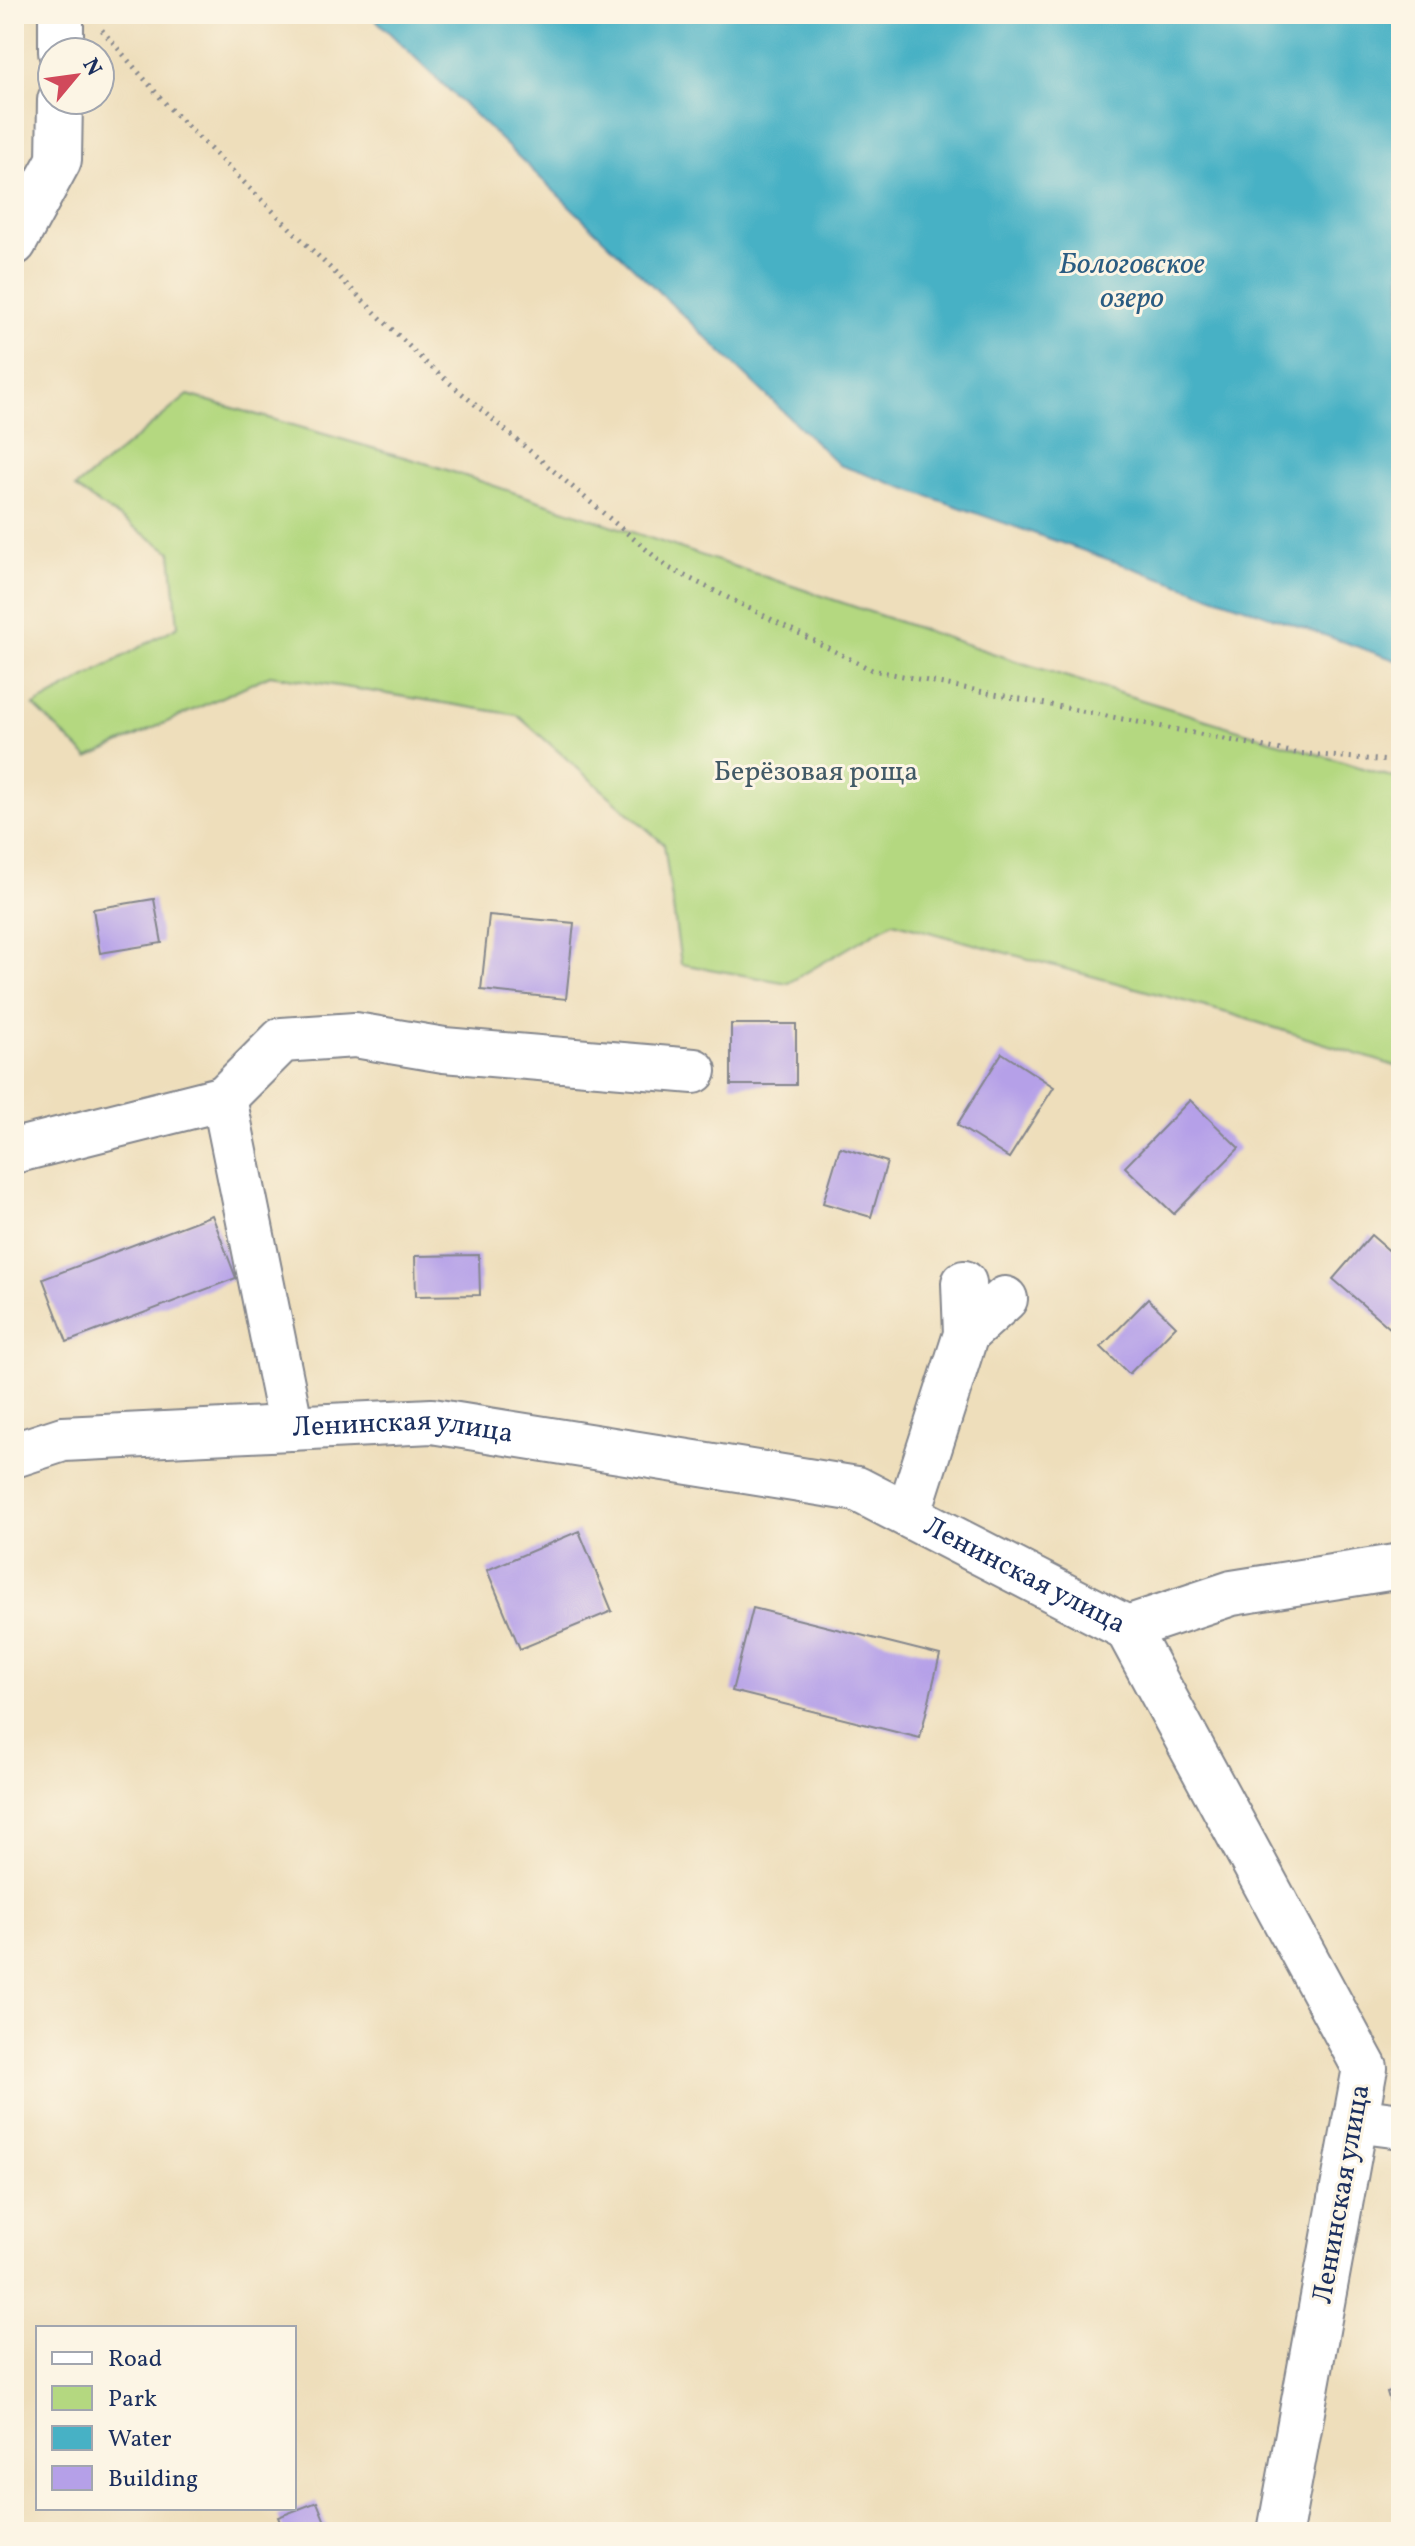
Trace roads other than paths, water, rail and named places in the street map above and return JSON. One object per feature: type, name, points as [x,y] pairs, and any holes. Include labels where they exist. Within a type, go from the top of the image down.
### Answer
[{"type":"street","points":[[14,243],[59,160],[60,116]]},
{"type":"street","points":[[14,1151],[224,1098],[282,1040],[355,1035],[444,1050],[694,1071]]},
{"type":"street","points":[[224,1098],[291,1428]]},
{"type":"street","points":[[908,1515],[966,1334],[964,1283]]},
{"type":"street","points":[[966,1334],[1005,1299]]},
{"type":"street","name":"Ленинская улица","points":[[14,1455],[63,1439],[432,1421],[857,1489],[1127,1628],[1365,2068],[1280,2532]]},
{"type":"street","points":[[1127,1628],[1232,1593],[1401,1566]]},
{"type":"street","points":[[1355,2120],[1401,2126]]},
{"type":"water","name":"Бологовское озеро","points":[[370,14],[1401,14],[1401,662],[839,465]]},
{"type":"park label","name":"Берёзовая роща","points":[[816,772]]}]
